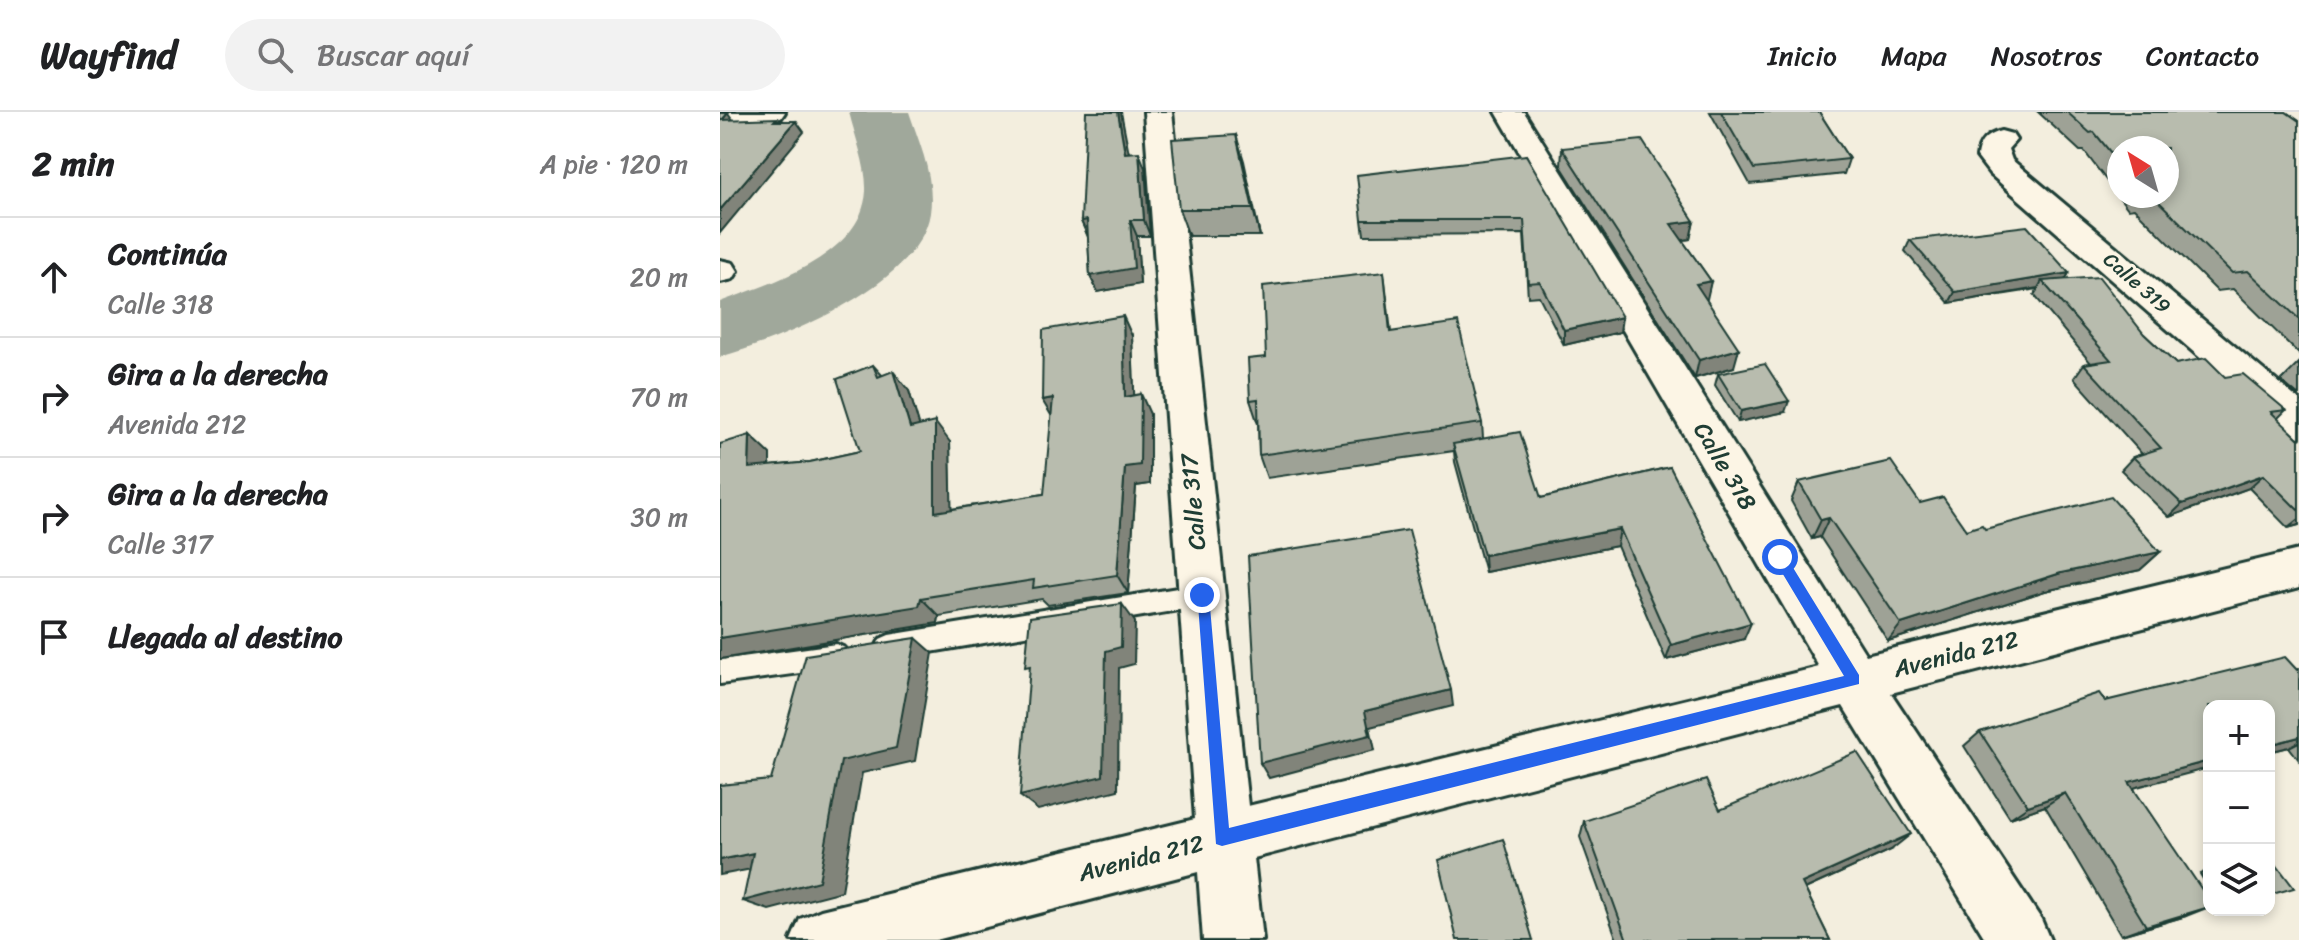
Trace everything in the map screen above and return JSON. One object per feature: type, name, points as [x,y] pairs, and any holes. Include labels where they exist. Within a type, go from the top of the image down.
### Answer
[{"type":"street","points":[[720,114],[771,112]]},
{"type":"street","name":"Calle 317","points":[[1158,112],[1233,940]]},
{"type":"street","name":"Calle 318","points":[[1510,112],[1854,680],[2020,940]]},
{"type":"street","name":"Calle 319","points":[[2001,140],[1993,146],[1992,157],[2001,167],[2299,422]]},
{"type":"street","name":"Avenida 212","points":[[821,940],[2299,569]]},
{"type":"lane","points":[[720,672],[1202,595]]},
{"type":"building","points":[[1086,112],[1118,112],[1125,153],[1139,152],[1144,220],[1130,220],[1134,268],[1090,276],[1087,220],[1081,221]]},
{"type":"building","points":[[1721,112],[1819,112],[1849,159],[1754,169]]},
{"type":"building","points":[[2067,112],[2286,112],[2299,121],[2299,319],[2248,271],[2232,273],[2165,208],[2179,208],[2179,136],[2107,136],[2107,148],[2094,132],[2090,133]]},
{"type":"building","points":[[720,113],[728,113],[722,120],[777,118],[774,121],[796,121],[720,210]]},
{"type":"building","points":[[1236,135],[1253,209],[1179,209],[1172,139]]},
{"type":"building","points":[[1642,140],[1694,221],[1671,224],[1711,281],[1696,284],[1739,349],[1699,360],[1562,148]]},
{"type":"building","points":[[1526,155],[1622,317],[1564,330],[1540,282],[1528,283],[1524,220],[1362,220],[1357,175]]},
{"type":"building","points":[[2027,226],[2069,273],[1955,292],[1910,240]]},
{"type":"building","points":[[1384,272],[1390,332],[1458,322],[1482,423],[1259,455],[1258,399],[1250,400],[1248,359],[1266,357],[1263,286]]},
{"type":"building","points":[[2099,277],[2144,334],[2176,364],[2206,358],[2225,377],[2243,374],[2286,410],[2271,412],[2299,439],[2299,511],[2263,475],[2182,504],[2133,457],[2161,448],[2084,364],[2111,360],[2042,281]]},
{"type":"building","points":[[1123,316],[1125,397],[1141,394],[1140,465],[1125,467],[1117,575],[1033,588],[1034,580],[921,598],[919,606],[720,638],[720,444],[750,435],[749,468],[810,462],[860,451],[837,379],[873,365],[878,377],[893,371],[910,428],[935,422],[935,512],[1044,494],[1053,398],[1042,400],[1043,330]]},
{"type":"building","points":[[1765,364],[1789,401],[1741,411],[1718,374]]},
{"type":"building","points":[[1520,432],[1541,498],[1670,467],[1751,623],[1671,645],[1620,529],[1484,555],[1453,444]]},
{"type":"building","points":[[1891,461],[1920,503],[1943,497],[1966,530],[1982,525],[1985,529],[2111,497],[2160,552],[2061,573],[1901,624],[1829,518],[1821,520],[1799,482]]},
{"type":"building","points":[[1409,530],[1451,690],[1365,711],[1370,735],[1260,763],[1248,556]]},
{"type":"building","points":[[1122,604],[1121,647],[1106,651],[1103,776],[1020,796],[1030,666],[1025,667],[1030,617]]},
{"type":"building","points":[[916,638],[896,748],[841,761],[819,881],[743,901],[753,853],[720,860],[720,785],[771,780],[806,655]]},
{"type":"building","points":[[2285,657],[2299,669],[2299,737],[2275,743],[2275,700],[2203,700],[2203,763],[2129,782],[2203,891],[2203,909],[2146,926],[2065,793],[2028,806],[1980,732],[2099,693],[2105,701]]},
{"type":"building","points":[[1857,752],[1911,834],[1802,883],[1830,940],[1627,940],[1584,821],[1706,780],[1720,810]]},
{"type":"building","points":[[1503,839],[1533,940],[1457,940],[1438,860]]},
{"type":"building","points":[[2275,863],[2294,888],[2275,893]]},
{"type":"waterway","points":[[720,331],[772,311],[832,281],[860,263],[882,241],[896,217],[899,190],[879,112]]},
{"type":"route","points":[[1202,595],[1222,838],[1854,680],[1780,557]]}]
